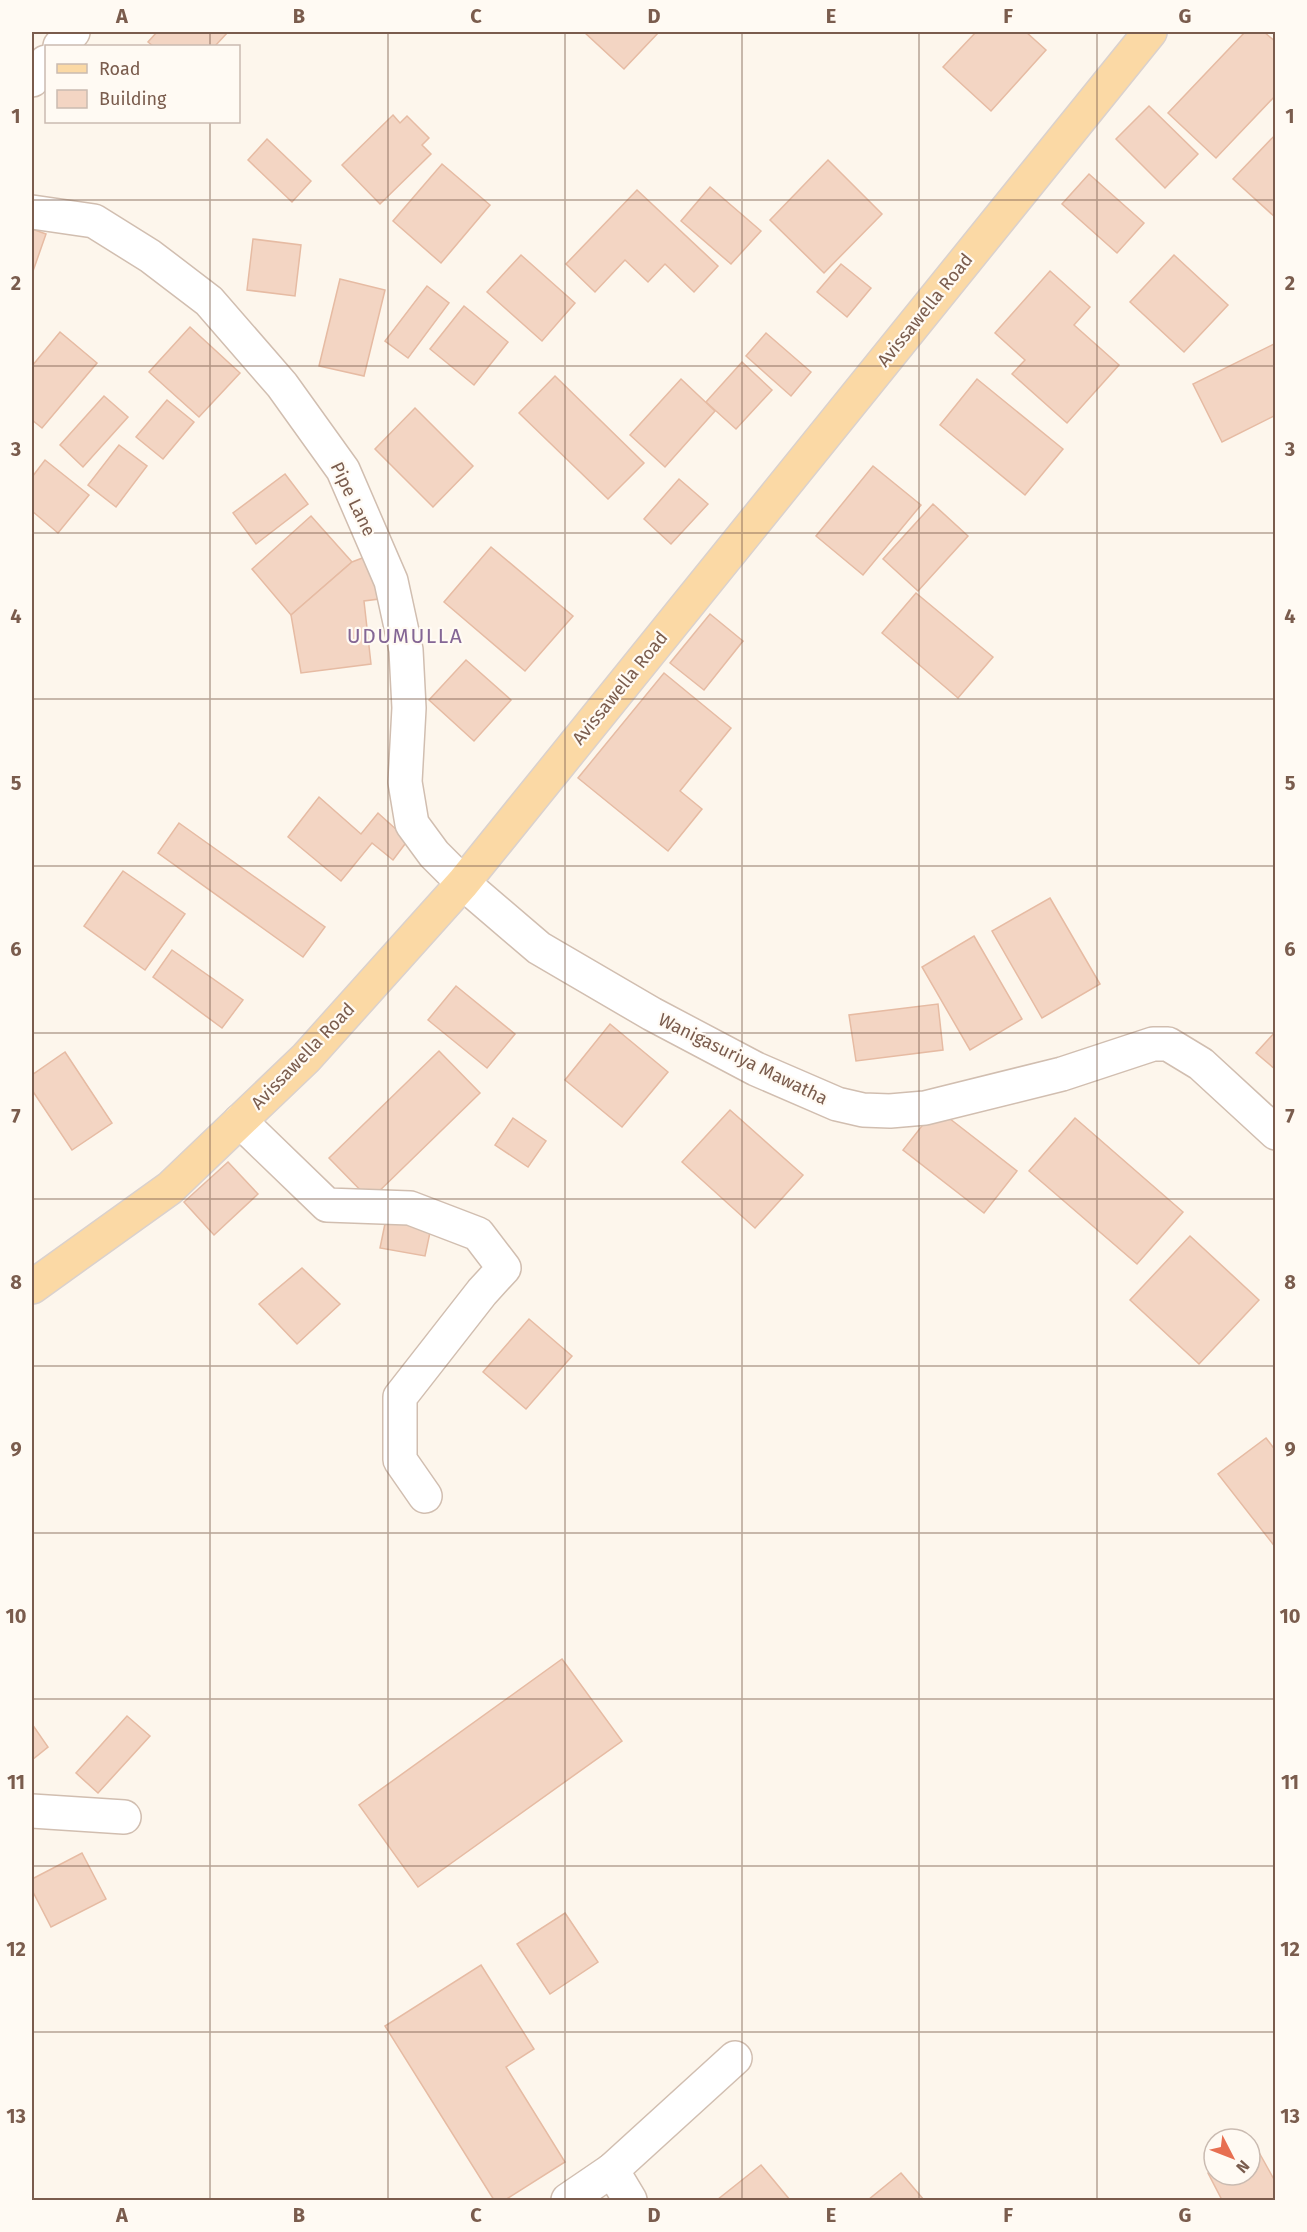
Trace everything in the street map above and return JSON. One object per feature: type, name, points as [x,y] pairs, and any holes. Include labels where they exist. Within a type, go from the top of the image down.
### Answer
[{"type":"main road","name":"Avissawella Road","points":[[32,1287],[170,1188],[306,1058],[463,883],[1150,32]]},
{"type":"street","points":[[61,45],[73,32]]},
{"type":"street","points":[[32,80],[45,63]]},
{"type":"street","name":"Pipe Lane","points":[[32,212],[94,221],[150,256],[208,302],[282,385],[343,470],[391,581],[406,650],[409,708],[405,782],[412,824],[434,854],[463,883]]},
{"type":"street","name":"Wanigasuriya Mawatha","points":[[463,883],[539,948],[651,1014],[724,1053],[837,1104],[863,1110],[890,1111],[925,1108],[1062,1074],[1153,1044],[1168,1044],[1201,1064],[1274,1128]]},
{"type":"street","points":[[240,1121],[327,1205],[410,1208],[478,1234],[504,1268],[482,1292],[400,1397],[400,1460],[425,1496]]},
{"type":"street","points":[[32,1811],[124,1816]]},
{"type":"street","points":[[568,2200],[612,2170],[735,2058]]},
{"type":"street","points":[[612,2170],[630,2200]]},
{"type":"building","points":[[157,32],[228,32],[216,45],[152,45],[148,42]]},
{"type":"building","points":[[584,32],[659,32],[624,69]]},
{"type":"building","points":[[976,32],[1026,32],[1046,50],[991,111],[943,67]]},
{"type":"building","points":[[1245,32],[1264,32],[1276,42],[1276,95],[1216,158],[1168,113]]},
{"type":"building","points":[[1149,106],[1198,154],[1165,188],[1116,139]]},
{"type":"building","points":[[393,115],[400,123],[407,116],[429,138],[422,145],[431,154],[380,204],[342,165]]},
{"type":"building","points":[[1276,134],[1276,218],[1233,179]]},
{"type":"building","points":[[267,139],[311,181],[292,202],[248,160]]},
{"type":"building","points":[[828,160],[882,214],[824,273],[770,220]]},
{"type":"building","points":[[442,164],[490,205],[441,263],[393,221]]},
{"type":"building","points":[[1089,174],[1144,223],[1117,253],[1062,204]]},
{"type":"building","points":[[710,187],[761,231],[731,264],[681,221]]},
{"type":"building","points":[[637,190],[718,266],[694,292],[665,264],[648,282],[625,260],[595,292],[566,264]]},
{"type":"building","points":[[32,229],[46,234],[32,274]]},
{"type":"building","points":[[253,239],[301,245],[295,296],[247,290]]},
{"type":"building","points":[[521,255],[575,303],[542,341],[487,292]]},
{"type":"building","points":[[1174,255],[1228,305],[1184,352],[1130,302]]},
{"type":"building","points":[[841,264],[871,288],[847,317],[817,292]]},
{"type":"building","points":[[1050,271],[1090,307],[1074,325],[1119,365],[1067,423],[1012,374],[1025,360],[995,333]]},
{"type":"building","points":[[340,279],[385,290],[364,376],[319,366]]},
{"type":"building","points":[[427,286],[449,303],[408,358],[385,341]]},
{"type":"building","points":[[464,306],[508,342],[474,385],[430,349]]},
{"type":"building","points":[[190,327],[240,373],[199,417],[149,372]]},
{"type":"building","points":[[60,332],[97,363],[42,428],[32,420],[32,366]]},
{"type":"building","points":[[766,333],[811,372],[791,396],[746,356]]},
{"type":"building","points":[[1276,343],[1276,415],[1222,442],[1193,384]]},
{"type":"building","points":[[742,362],[772,390],[736,429],[706,402]]},
{"type":"building","points":[[555,376],[644,463],[608,499],[519,413]]},
{"type":"building","points":[[681,379],[715,411],[665,467],[630,435]]},
{"type":"building","points":[[977,379],[1063,449],[1025,495],[940,425]]},
{"type":"building","points":[[104,396],[128,417],[83,467],[60,445]]},
{"type":"building","points":[[167,400],[194,422],[163,459],[136,437]]},
{"type":"building","points":[[415,408],[473,466],[433,507],[375,449]]},
{"type":"building","points":[[119,445],[147,466],[116,507],[88,485]]},
{"type":"building","points":[[45,460],[89,495],[58,533],[32,511],[32,477]]},
{"type":"building","points":[[873,466],[921,505],[863,575],[816,536]]},
{"type":"building","points":[[285,474],[308,504],[256,544],[233,513]]},
{"type":"building","points":[[679,479],[708,504],[671,544],[644,519]]},
{"type":"building","points":[[933,504],[968,536],[918,591],[883,559]]},
{"type":"building","points":[[311,516],[352,562],[291,615],[252,569]]},
{"type":"building","points":[[491,547],[573,616],[525,671],[444,602]]},
{"type":"building","points":[[370,555],[379,599],[364,601],[371,664],[301,673],[291,615],[352,562]]},
{"type":"building","points":[[916,593],[993,657],[958,698],[882,633]]},
{"type":"building","points":[[710,614],[743,641],[704,690],[670,663]]},
{"type":"building","points":[[466,660],[511,700],[474,741],[429,700]]},
{"type":"building","points":[[664,673],[731,728],[680,791],[702,809],[668,851],[578,778]]},
{"type":"building","points":[[319,797],[361,834],[378,813],[408,840],[393,860],[372,843],[341,881],[288,837]]},
{"type":"building","points":[[179,823],[325,927],[303,957],[158,853]]},
{"type":"building","points":[[123,871],[185,914],[145,970],[84,926]]},
{"type":"building","points":[[1050,898],[1100,984],[1042,1018],[992,931]]},
{"type":"building","points":[[974,936],[1022,1019],[970,1050],[922,967]]},
{"type":"building","points":[[172,950],[243,1000],[222,1028],[153,977]]},
{"type":"building","points":[[456,986],[515,1034],[487,1068],[428,1020]]},
{"type":"building","points":[[938,1004],[943,1050],[856,1061],[849,1015]]},
{"type":"building","points":[[610,1024],[668,1072],[622,1127],[565,1080]]},
{"type":"building","points":[[1276,1031],[1276,1070],[1256,1053]]},
{"type":"building","points":[[439,1051],[480,1093],[370,1200],[329,1158]]},
{"type":"building","points":[[65,1052],[112,1123],[72,1150],[32,1090],[32,1075]]},
{"type":"building","points":[[936,1108],[1017,1171],[984,1213],[903,1150]]},
{"type":"building","points":[[730,1110],[803,1175],[755,1228],[682,1162]]},
{"type":"building","points":[[513,1118],[546,1141],[528,1167],[495,1145]]},
{"type":"building","points":[[1075,1118],[1183,1212],[1137,1264],[1029,1171]]},
{"type":"building","points":[[228,1162],[258,1194],[214,1235],[184,1202]]},
{"type":"building","points":[[387,1214],[432,1223],[425,1256],[380,1248]]},
{"type":"building","points":[[1190,1236],[1259,1300],[1199,1364],[1130,1300]]},
{"type":"building","points":[[302,1268],[340,1304],[297,1344],[259,1304]]},
{"type":"building","points":[[529,1319],[572,1356],[526,1409],[483,1372]]},
{"type":"building","points":[[1266,1438],[1276,1451],[1276,1548],[1218,1474]]},
{"type":"building","points":[[562,1659],[622,1741],[418,1887],[359,1805]]},
{"type":"building","points":[[127,1716],[150,1736],[98,1793],[76,1773]]},
{"type":"building","points":[[32,1724],[48,1747],[32,1760]]},
{"type":"building","points":[[82,1853],[106,1899],[51,1927],[32,1890],[32,1879]]},
{"type":"building","points":[[565,1913],[598,1962],[550,1994],[517,1944]]},
{"type":"building","points":[[481,1965],[534,2049],[506,2067],[565,2162],[505,2200],[494,2200],[385,2026]]},
{"type":"building","points":[[1262,2158],[1276,2183],[1276,2200],[1222,2200],[1215,2187],[1262,2187]]},
{"type":"building","points":[[761,2165],[790,2200],[717,2200]]},
{"type":"building","points":[[901,2173],[924,2200],[868,2200]]},
{"type":"district","name":"UDUMULLA","points":[[405,636]]}]
